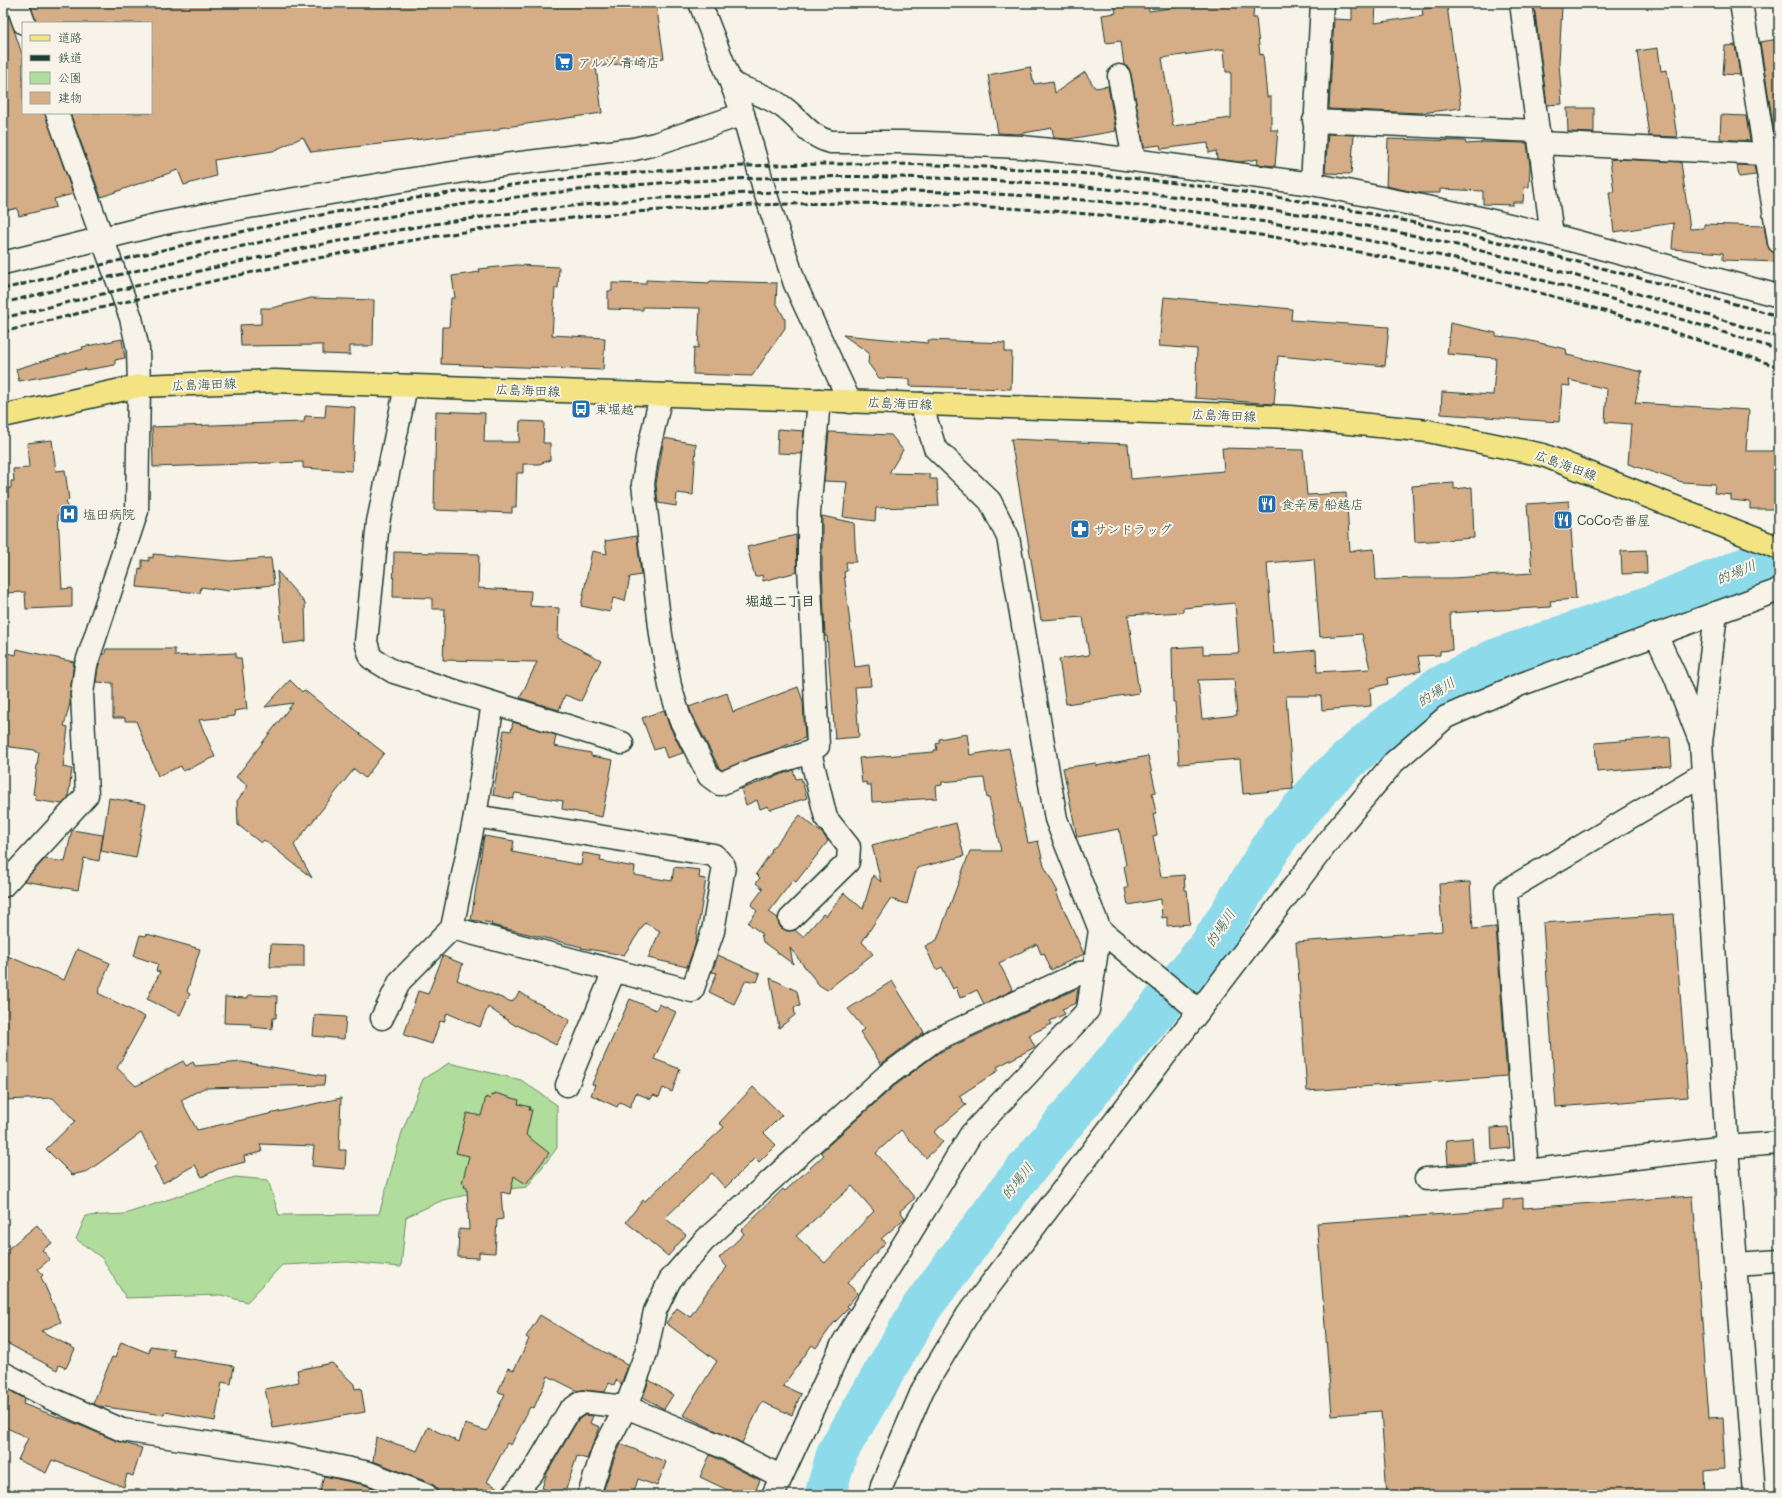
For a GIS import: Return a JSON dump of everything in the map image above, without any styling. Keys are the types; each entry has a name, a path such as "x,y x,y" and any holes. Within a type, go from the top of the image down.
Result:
{"main road":[{"name":"広島海田線","path":"3,416 139,386 274,382 1290,417 1428,431 1544,455 1779,548"}],"street":[{"path":"17,3 24,22"},
{"path":"700,3 743,114 765,192 795,284 850,402"},
{"path":"1312,184 1314,122 1322,3"},
{"path":"1521,3 1552,235"},
{"path":"1741,3 1779,242"},
{"path":"1119,76 1134,160"},
{"path":"732,84 768,97 784,108 814,136 821,140 831,142 902,142 1022,147 1134,160 1312,184 1471,216 1552,235 1779,296"},
{"path":"3,886 87,795 82,694 86,665 137,511 139,386 138,349 131,318 57,114"},
{"path":"3,263 101,238 220,212 400,180 504,165 634,150 743,114"},
{"path":"1314,122 1765,154"},
{"path":"406,386 378,522 366,642 371,658 394,672 622,743"},
{"path":"660,395 643,484 661,635 670,686 680,719 708,776 720,784 753,770 810,752 818,746 809,566 809,513 819,400"},
{"path":"921,404 935,448 990,501 1008,537 1056,819 1100,930 1199,1011"},
{"path":"880,1495 882,1485 923,1389 968,1314 1337,830 1394,762 1446,717 1519,685 1779,590"},
{"path":"1716,613 1701,743 1727,1147 1754,1495"},
{"path":"1656,635 1675,676 1701,743"},
{"path":"382,1018 400,981 452,928 475,816 493,703"},
{"path":"790,919 848,862 849,847 826,818 810,752"},
{"path":"1527,1171 1506,891 1703,774"},
{"path":"452,928 692,991 713,931 724,866 714,854 475,816"},
{"path":"512,1495 533,1472 569,1411 582,1402 626,1407 723,1447 777,1485 843,1343 971,1134 1088,1010 1100,930"},
{"path":"567,1085 614,971"},
{"path":"589,1495 603,1450 626,1407 646,1352 655,1311 670,1280 704,1241 885,1077 935,1040 1080,973 1094,972"},
{"path":"1426,1179 1527,1171 1727,1147 1779,1143"},
{"path":"1737,1264 1779,1261"},
{"path":"3,1373 52,1399 122,1430 280,1454 361,1471 426,1495"}],"green space":[{"path":"449,1063 521,1080 557,1105 557,1148 527,1187 480,1192 443,1200 406,1217 401,1267 348,1262 282,1265 247,1302 221,1295 126,1298 102,1258 76,1239 86,1216 125,1214 235,1177 268,1180 279,1215 379,1214 402,1132 423,1079"}],"building":[{"path":"3,3 5,3 22,54 22,114 45,114 73,194 54,199 56,207 19,216 17,208 3,212"},
{"path":"30,3 656,3 664,58 596,67 602,113 499,128 499,130 311,152 303,137 273,151 214,160 216,176 184,185 178,170 101,197 70,114 152,114 152,22 36,22"},
{"path":"1114,3 1148,3 1149,11 1208,3 1254,3 1253,18 1256,18 1260,55 1263,54 1267,97 1271,97 1271,130 1278,130 1275,166 1257,164 1258,159 1240,162 1217,159 1216,151 1209,153 1208,143 1161,149 1160,145 1144,147 1131,74 1129,68 1124,65 1121,41 1106,43 1102,15 1116,13","holes":["1224,49 1226,72 1231,72 1231,118 1173,126 1162,58"]},
{"path":"1352,3 1376,3 1375,23 1423,16 1422,9 1447,6 1461,108 1421,113 1329,109 1334,19 1352,20"},
{"path":"1534,5 1562,6 1559,63 1562,104 1547,105"},
{"path":"1779,39 1779,162 1760,42"},
{"path":"1735,45 1740,75 1723,74 1725,46"},
{"path":"1658,48 1661,71 1667,70 1677,137 1649,136 1637,51"},
{"path":"1030,67 1034,84 1053,81 1055,93 1085,72 1095,88 1108,86 1116,131 1069,139 1054,138 1052,128 1018,134 998,133 988,75"},
{"path":"1567,108 1594,108 1594,133 1568,132"},
{"path":"1721,115 1746,116 1750,141 1720,139"},
{"path":"1328,134 1354,135 1351,174 1325,173"},
{"path":"1388,139 1465,141 1466,144 1481,142 1527,143 1530,166 1529,187 1524,187 1523,202 1513,202 1513,205 1483,204 1483,191 1440,189 1440,193 1419,193 1386,186"},
{"path":"1610,160 1681,162 1690,229 1704,228 1704,224 1764,226 1767,244 1770,250 1779,254 1779,262 1723,260 1723,253 1672,249 1674,223 1614,232 1609,192 1614,192"},
{"path":"1737,165 1754,166 1756,175 1739,177"},
{"path":"516,265 559,267 558,288 555,288 552,335 605,338 603,370 441,364 442,327 449,327 451,298 455,298 452,276 480,272 479,269"},
{"path":"646,280 709,283 710,281 777,283 776,302 785,319 785,328 752,376 693,374 694,347 698,348 700,308 643,307 643,310 608,309 608,291 612,291 612,283 646,284"},
{"path":"1164,297 1292,309 1291,320 1389,327 1385,366 1278,356 1274,404 1195,398 1197,349 1159,346"},
{"path":"311,298 374,300 373,346 350,346 350,355 323,354 323,345 241,346 240,325 261,324 261,308 272,308"},
{"path":"1450,323 1496,333 1496,336 1518,338 1566,349 1567,355 1642,372 1635,403 1749,410 1746,451 1774,451 1774,456 1779,456 1779,509 1750,509 1750,502 1731,500 1731,495 1714,493 1715,484 1682,482 1628,464 1631,424 1605,422 1607,389 1569,380 1570,386 1562,385 1559,422 1441,414 1442,392 1493,395 1496,358 1447,354"},
{"path":"843,335 928,343 928,340 1005,343 1005,352 1012,352 1011,389 910,386 910,379 879,378 868,363 869,353"},
{"path":"122,339 125,358 115,360 115,365 19,381 16,369 83,349 82,347"},
{"path":"326,405 355,407 352,471 303,468 303,462 153,467 152,427 304,422 305,416 325,417"},
{"path":"436,411 485,413 484,442 519,442 520,421 544,422 543,443 550,443 550,460 539,464 523,464 523,473 517,473 516,507 512,507 512,513 434,510"},
{"path":"778,429 804,431 802,454 777,453"},
{"path":"829,432 891,435 903,450 889,473 929,474 930,479 937,479 939,506 876,508 875,521 843,517 847,482 824,481"},
{"path":"664,438 696,444 693,495 677,493 676,506 658,503 656,484"},
{"path":"1011,439 1128,444 1131,479 1224,471 1222,448 1303,450 1307,495 1346,493 1350,551 1374,549 1376,580 1452,578 1532,573 1527,504 1569,501 1576,599 1550,601 1551,607 1450,613 1452,650 1440,651 1440,655 1418,656 1421,671 1387,678 1388,684 1370,688 1371,706 1322,710 1321,696 1286,696 1293,789 1243,794 1240,759 1179,764 1175,702 1173,702 1172,648 1203,646 1203,654 1239,653 1235,603 1183,608 1183,612 1128,615 1139,693 1066,704 1059,659 1089,655 1083,617 1041,620","holes":["1314,559 1320,637 1362,634 1370,669 1317,672 1316,650 1274,654 1267,563","1234,679 1237,715 1202,719 1198,680"]},
{"path":"52,440 56,471 65,470 69,500 66,501 68,512 58,514 62,589 72,588 72,607 26,609 25,592 3,593 3,489 11,488 11,481 14,481 13,469 29,468 27,443"},
{"path":"1454,483 1454,489 1472,487 1474,538 1415,542 1412,486"},
{"path":"822,516 854,523 856,562 846,562 847,571 844,572 855,667 869,665 871,686 855,687 859,737 835,739 827,636 825,636 822,566"},
{"path":"796,535 797,572 763,581 762,575 755,577 747,547"},
{"path":"637,536 641,575 630,577 625,601 613,598 610,612 581,606 592,551 607,554 605,541"},
{"path":"1646,550 1647,573 1622,574 1621,551"},
{"path":"394,552 479,554 478,588 531,591 530,606 559,608 558,638 601,660 581,701 565,695 559,710 520,698 537,662 443,660 445,609 432,609 432,598 393,597"},
{"path":"153,554 231,561 271,558 274,585 230,589 229,591 201,587 200,593 137,587 139,568 142,569 142,560 149,561 149,557 153,558"},
{"path":"277,571 305,603 306,641 283,644"},
{"path":"17,649 74,662 70,703 64,726 68,727 63,767 72,769 68,798 62,804 35,800 36,795 33,794 39,752 35,752 35,750 3,746 3,672 6,653 16,655"},
{"path":"106,649 175,649 175,656 236,653 236,658 241,658 247,709 234,711 235,716 199,720 215,757 183,771 181,766 158,776 136,721 125,721 125,718 113,718 113,683 96,682 98,667"},
{"path":"290,680 302,692 304,690 384,753 365,778 354,769 294,845 312,878 264,840 261,843 238,825 237,801 248,786 236,777 293,703 265,707"},
{"path":"798,687 803,701 805,738 722,770 719,768 689,707 727,693 733,712"},
{"path":"664,710 669,725 683,753 667,758 663,747 654,750 642,718"},
{"path":"513,722 556,735 554,746 591,753 591,756 613,760 602,817 562,809 563,801 515,793 513,799 493,795 504,730 511,731"},
{"path":"967,734 970,755 1009,748 1028,843 1038,841 1044,866 1058,892 1056,892 1084,954 1051,970 1044,953 1041,954 1037,944 999,963 1013,990 984,1004 977,990 960,998 956,987 953,989 942,967 936,970 925,946 937,940 970,851 1001,851 989,798 987,798 984,778 942,782 942,785 936,786 937,798 872,802 871,785 867,785 866,782 862,783 859,758 934,752 934,750 937,750 936,744 939,743 939,739"},
{"path":"1670,737 1672,766 1597,772 1595,743"},
{"path":"1148,756 1156,792 1152,793 1156,813 1153,814 1157,835 1153,836 1161,877 1184,875 1190,924 1167,926 1167,917 1162,918 1161,899 1128,905 1125,888 1128,888 1124,866 1126,865 1119,829 1077,837 1063,768 1096,763 1096,766"},
{"path":"793,770 796,779 801,778 807,798 769,810 768,806 760,809 757,800 746,805 741,789"},
{"path":"109,798 146,804 136,858 101,851"},
{"path":"800,815 823,834 828,841 796,882 793,880 769,912 778,918 781,928 787,931 795,930 803,937 823,914 826,916 844,893 863,909 873,875 881,882 872,845 956,823 964,856 917,868 907,904 890,899 862,942 873,954 827,990 819,985 790,948 793,964 763,942 761,933 748,923 757,911 751,905 763,889 756,883 760,878 756,874 772,851 771,850"},
{"path":"72,830 103,835 99,861 84,858 78,890 24,881 45,859 65,862"},
{"path":"484,836 514,841 512,852 581,865 583,853 601,856 600,861 635,867 634,875 672,881 674,867 700,870 699,878 706,879 695,945 687,967 648,958 660,931 645,923 624,955 581,948 582,947 491,925 492,923 471,920"},
{"path":"1470,882 1473,929 1496,927 1507,1076 1307,1091 1296,942 1442,931 1439,884"},
{"path":"1674,914 1688,1097 1556,1107 1543,923"},
{"path":"147,934 200,949 187,992 190,994 180,1015 147,999 160,972 156,971 158,964 134,956 140,935 146,936"},
{"path":"271,944 304,945 304,967 270,967"},
{"path":"77,949 110,963 98,993 145,1017 117,1068 136,1086 183,1061 186,1066 193,1062 195,1066 242,1062 325,1076 324,1085 204,1088 181,1100 197,1130 341,1098 339,1150 346,1150 345,1169 312,1166 314,1146 260,1144 262,1152 244,1156 245,1162 218,1169 202,1177 195,1165 163,1183 154,1167 158,1164 141,1133 88,1171 72,1175 46,1149 75,1121 53,1098 3,1100 3,954 64,980"},
{"path":"718,955 760,974 757,982 746,980 734,1004 709,992 717,973 712,972"},
{"path":"443,956 463,964 457,980 512,1002 520,992 570,1020 556,1045 517,1025 516,1026 488,1007 480,1027 447,1013 444,1022 440,1021 432,1044 404,1035 418,991 428,994"},
{"path":"770,978 797,991 800,1006 794,1007 795,1015 779,1028"},
{"path":"892,981 924,1032 881,1064 860,1032 864,1029 848,1009"},
{"path":"1078,988 1076,1003 1062,1009 1065,1014 1050,1021 1052,1024 1029,1035 1035,1047 997,1067 999,1070 959,1096 966,1105 934,1132 943,1142 926,1158 901,1130 876,1153 915,1198 900,1211 905,1218 881,1239 886,1242 847,1283 858,1293 847,1306 849,1308 833,1324 816,1348 812,1345 783,1386 801,1394 792,1415 762,1402 742,1443 683,1415 717,1361 666,1323 677,1308 690,1317 709,1289 727,1267 719,1258 744,1234 741,1230 783,1189 785,1191 824,1155 821,1152 893,1087 938,1053","holes":["852,1186 874,1211 825,1263 796,1236"]},
{"path":"248,995 277,996 276,1018 273,1018 272,1029 251,1027 251,1024 224,1023 225,997 248,998"},
{"path":"630,999 656,1010 659,1004 676,1012 654,1059 680,1069 672,1092 663,1088 659,1097 653,1095 651,1099 636,1093 630,1107 620,1102 617,1107 591,1095 595,1085 592,1084"},
{"path":"315,1015 346,1017 344,1039 313,1036"},
{"path":"753,1087 782,1115 764,1133 776,1145 759,1162 755,1158 725,1188 712,1173 665,1218 686,1235 668,1256 626,1222 643,1200 645,1201 724,1127 719,1123"},
{"path":"495,1093 519,1100 518,1104 530,1107 529,1110 532,1110 526,1135 549,1153 526,1184 514,1176 510,1194 501,1192 503,1219 497,1220 495,1253 479,1252 479,1258 458,1257 459,1229 469,1230 467,1188 464,1187 465,1184 462,1183 469,1156 456,1153 467,1113 481,1116 486,1097 490,1099 491,1095 494,1096"},
{"path":"1508,1127 1510,1148 1492,1150 1491,1128"},
{"path":"1472,1138 1474,1162 1448,1164 1446,1140"},
{"path":"1693,1196 1709,1419 1722,1418 1725,1469 1704,1471 1705,1495 1387,1495 1381,1411 1332,1415 1317,1223 1503,1210 1503,1200 1523,1198 1523,1208"},
{"path":"37,1225 52,1243 42,1250 50,1259 38,1269 43,1275 41,1277 61,1322 41,1331 75,1349 66,1368 59,1365 57,1370 3,1341 3,1253"},
{"path":"540,1315 581,1340 622,1361 628,1366 621,1384 616,1380 614,1385 609,1383 605,1392 578,1391 548,1376 534,1408 530,1407 511,1445 507,1443 487,1482 502,1490 501,1495 438,1495 436,1487 430,1483 373,1461 376,1437 417,1451 428,1427 459,1442 465,1424 487,1431 505,1394 498,1392 508,1368 514,1370 529,1339 526,1337"},
{"path":"121,1342 149,1353 150,1346 174,1349 173,1356 234,1366 231,1384 222,1382 215,1421 165,1412 164,1415 98,1406 93,1404 112,1357 115,1358"},
{"path":"332,1363 354,1384 355,1389 361,1388 365,1412 273,1428 265,1389 299,1382 297,1370"},
{"path":"649,1380 673,1395 664,1409 643,1397"},
{"path":"3,1387 25,1399 23,1404 117,1441 142,1448 133,1476 127,1474 124,1487 52,1460 46,1473 18,1460 28,1438 3,1426"},
{"path":"585,1415 593,1416 590,1423 600,1427 587,1459 577,1456 564,1495 542,1488 547,1473 578,1420"},
{"path":"621,1444 666,1462 657,1486 638,1479 633,1495 602,1495 615,1456"},
{"path":"710,1455 760,1480 754,1495 738,1495 700,1477"},
{"path":"324,1476 365,1485 391,1495 319,1495"}],"waterway":[{"name":"的場川","path":"825,1495 837,1453 922,1307 1010,1189 1210,945 1281,832 1330,777 1379,732 1437,688 1496,659 1653,605 1779,554"}],"railway":[{"path":"3,289 257,228 410,199 523,184 636,172 749,166 861,164 974,166 1086,174 1199,186 1312,203 1430,226 1547,254 1779,316"},
{"path":"3,303 255,243 381,218 509,198 623,186 738,179 852,177 967,179 1081,187 1195,199 1308,216 1421,237 1556,270 1646,296 1779,338"},
{"path":"3,318 182,275 301,249 421,226 482,217 594,204 706,195 818,191 930,192 1043,197 1154,207 1266,222 1376,242 1478,264 1579,290 1779,350"},
{"path":"3,332 307,260 429,237 491,228 618,214 745,205 872,203 999,208 1125,218 1251,234 1377,255 1501,283 1571,301 1779,367"}],"place":[{"name":"アルゾ 青崎店","path":"564,62"},
{"name":"東堀越","path":"581,409"},
{"name":"食辛房 船越店","path":"1267,504"},
{"name":"塩田病院","path":"69,514"},
{"name":"CoCo壱番屋","path":"1563,520"},
{"name":"サンドラッグ","path":"1080,529"}],"district":[{"name":"堀越二丁目","path":"780,601"}]}
